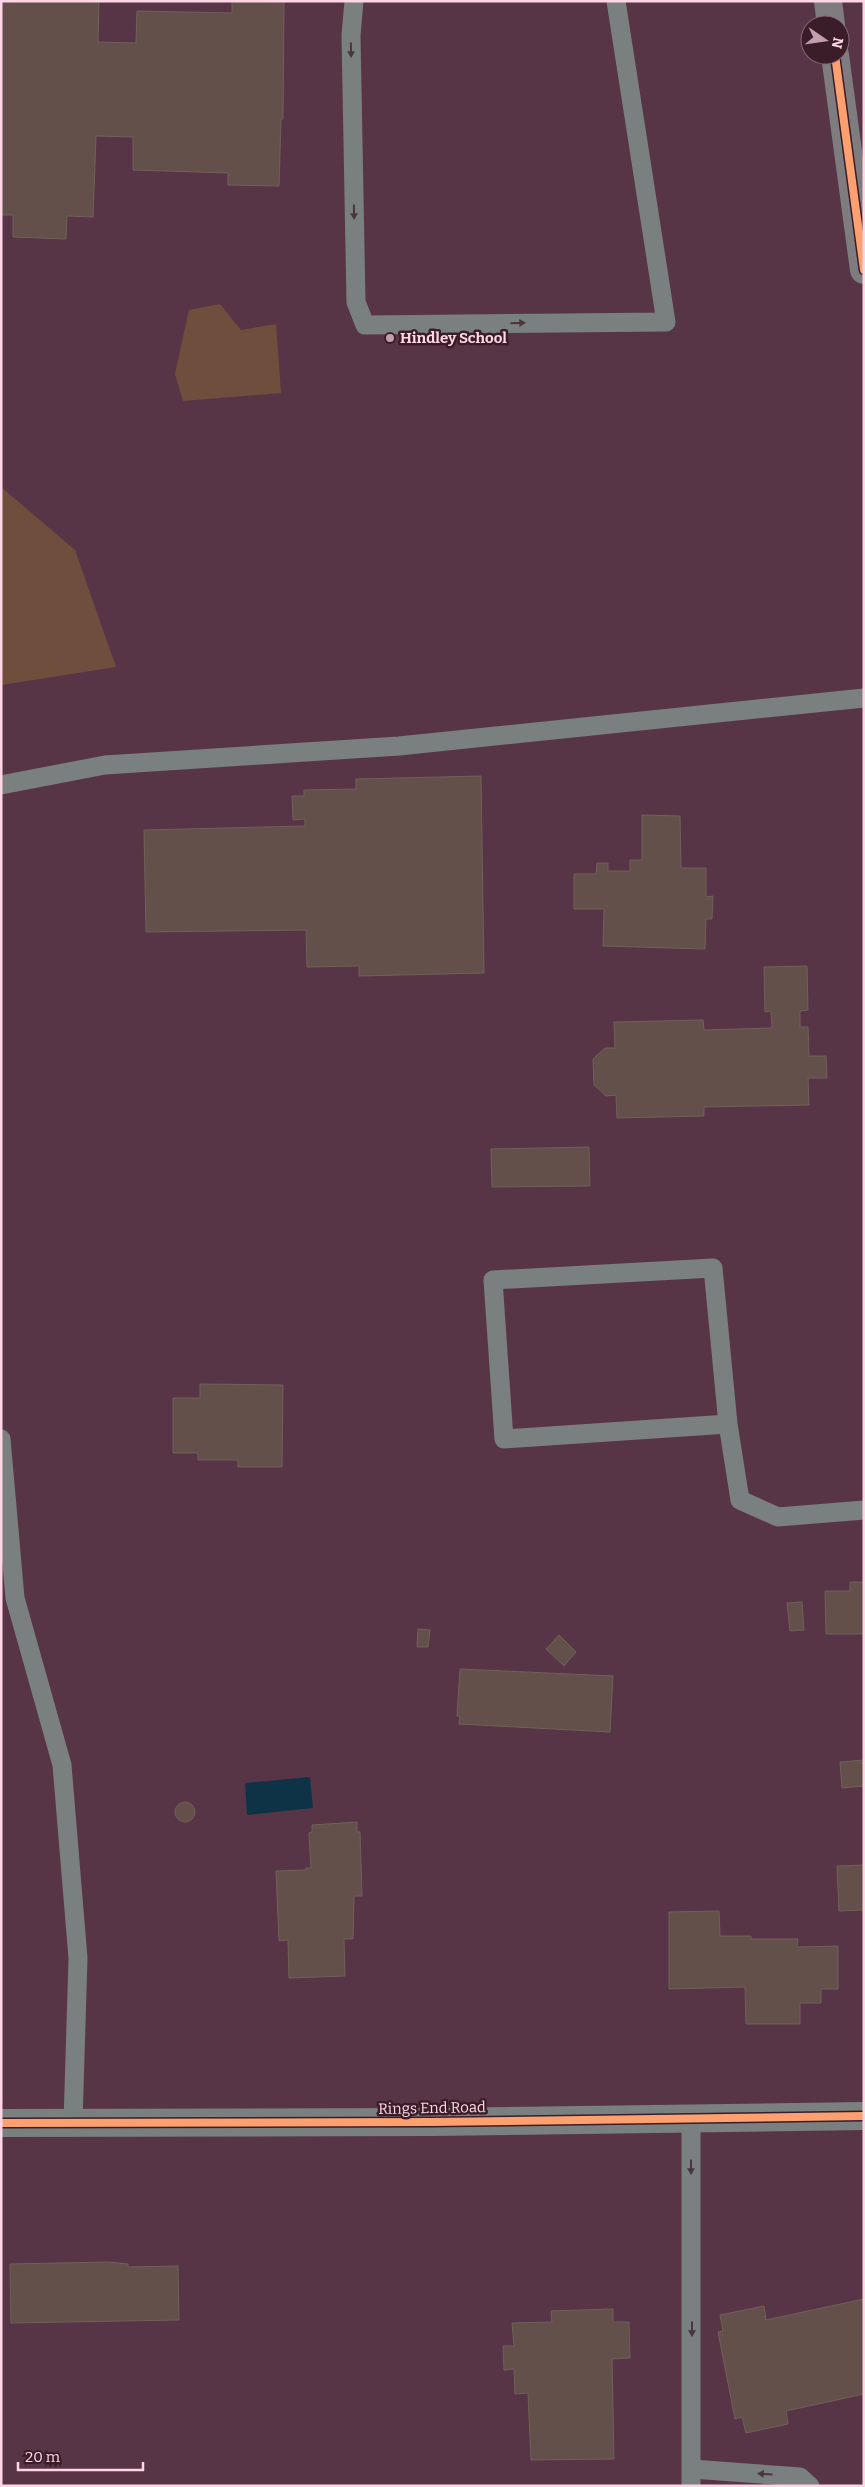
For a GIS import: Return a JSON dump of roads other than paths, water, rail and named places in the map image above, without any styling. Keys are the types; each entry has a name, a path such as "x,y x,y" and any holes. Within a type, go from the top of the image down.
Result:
{"main road":[{"path":"828,1 830,15"},
{"path":"837,65 858,184 864,270"}],"street":[{"name":"Rings End Road","path":"1,2123 381,2123 864,2116"}],"lane":[{"path":"354,1 351,35 356,302 365,325 666,322 616,1"},
{"path":"1,786 105,766 398,746 864,698"},
{"path":"728,1424 504,1439 493,1280 713,1268 728,1424 740,1500 778,1517 864,1510"},
{"path":"1,1439 15,1598 62,1765 78,1958 73,2123"},
{"path":"691,2118 692,2478 800,2477 810,2486"}],"water":[{"path":"310,1777 313,1808 247,1815 245,1783"}],"place":[{"name":"Hindley School","path":"390,338"}]}
